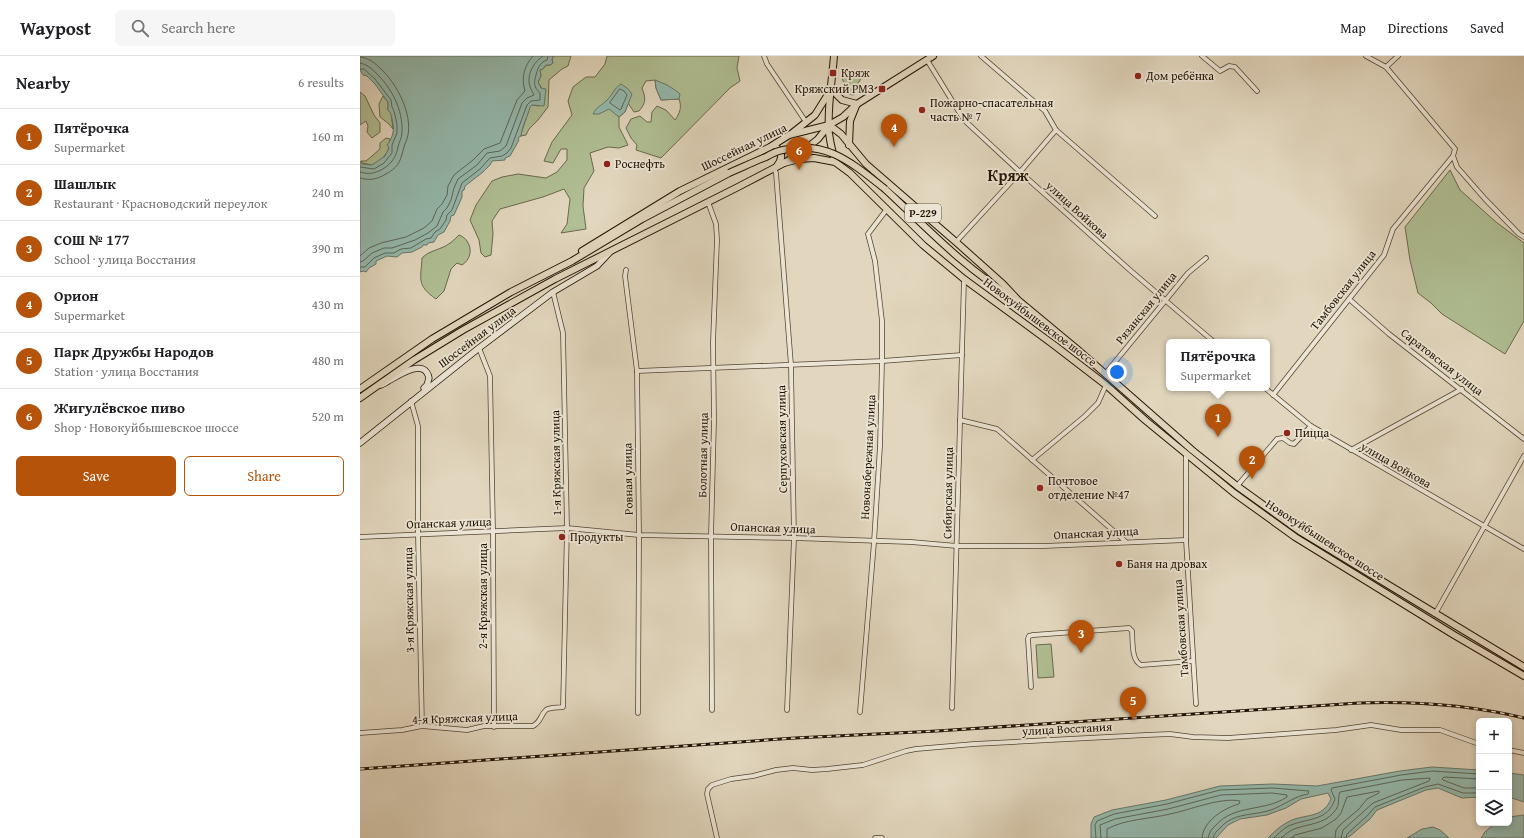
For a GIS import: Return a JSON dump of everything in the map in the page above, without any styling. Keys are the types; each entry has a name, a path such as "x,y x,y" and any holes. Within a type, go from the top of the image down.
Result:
{"main road":[{"path":"834,56 829,125 830,143 835,162"},
{"path":"784,163 802,152 818,139 829,125 843,117 857,104 934,56"},
{"path":"789,135 815,115 831,89"},
{"path":"831,89 842,100 857,104"},
{"path":"849,145 850,121 857,104"},
{"name":"Шоссейная улица","path":"572,261 592,244 674,194 770,147 789,135 829,125"},
{"name":"Новокуйбышевское шоссе","path":"829,125 840,134 863,161 1003,284 1018,300 1192,450 1237,486 1301,532 1524,667"},
{"path":"770,147 776,148 780,151 782,157 781,162 775,168"},
{"name":"Новокуйбышевское шоссе","path":"729,173 782,150 812,147 834,153 849,161 884,188 967,265 998,289 1018,300"},
{"name":"Новокуйбышевское шоссе","path":"784,163 799,159 814,158 835,162 850,173 923,245 964,279 1106,385 1234,493 1295,537 1454,635 1524,676"},
{"path":"850,173 853,165 859,161 863,161"},
{"name":"Шоссейная улица","path":"360,398 414,360 463,330 555,279 784,163"},
{"name":"Шоссейная улица","path":"360,389 432,339 511,292 572,261 642,219 729,173"},
{"name":"Шоссейная улица","path":"360,442 479,348 553,292 596,266 610,252"},
{"path":"378,386 393,380 409,370 421,368 426,370 429,378 427,385 420,391 419,395"}],"street":[{"path":"764,56 767,64 806,122"},
{"path":"981,56 1045,111 1056,130 1155,216"},
{"path":"1202,56 1220,71 1229,66 1235,67 1257,91"},
{"path":"1366,56 1386,67 1451,143 1455,149 1453,156 1456,167 1485,199 1519,234 1524,237"},
{"path":"1386,67 1398,56"},
{"name":"улица Войкова","path":"926,60 962,118 1020,172 1166,302 1210,339"},
{"path":"956,242 1056,130"},
{"name":"Тамбовская улица","path":"1273,396 1384,255 1393,229 1453,156"},
{"name":"Серпуховская улица","path":"775,168 791,365 794,538 787,710"},
{"name":"Болотная улица","path":"708,202 716,224 717,240 711,536 712,710"},
{"name":"Новонабережная улица","path":"860,712 874,542 880,446 882,361 882,321 875,261 868,234 887,209"},
{"name":"Рязанская улица","path":"1105,374 1166,302 1188,273 1206,258"},
{"name":"Ровная улица","path":"626,270 625,276 629,315 637,371 639,535 638,713"},
{"name":"Сибирская улица","path":"952,708 964,279"},
{"name":"1-я Кряжская улица","path":"553,292 563,333 567,528 563,708"},
{"name":"Саратовская улица","path":"1349,299 1389,334 1462,389 1524,439"},
{"name":"2-я Кряжская улица","path":"479,348 490,376 493,531 494,726"},
{"path":"637,371 882,361 962,355"},
{"path":"1032,460 1098,403 1106,385"},
{"path":"1351,450 1462,389"},
{"name":"улица Войкова","path":"1268,391 1311,426 1485,528 1524,549"},
{"name":"3-я Кряжская улица","path":"411,402 418,426 418,534 422,726"},
{"path":"960,420 997,429 1125,542"},
{"path":"1237,486 1277,439 1283,438 1294,444 1311,426"},
{"name":"Тамбовская улица","path":"1186,454 1186,540 1196,704"},
{"path":"1435,614 1485,528 1524,456"},
{"name":"Опанская улица","path":"360,537 567,528 639,535 911,542 957,546 1044,546 1186,540"},
{"path":"1031,687 1028,639 1029,636 1033,635 1129,628 1132,631 1134,658 1137,663 1141,665 1193,661"},
{"name":"4-я Кряжская улица","path":"360,733 402,730 422,726 467,730 484,726 533,726 539,723 545,710 563,708"},
{"name":"улица Восстания","path":"717,838 707,794 708,789 712,785 731,779 753,776 776,770 793,768 827,770 863,766 916,749 974,744 1162,734 1228,738 1371,725 1401,730 1440,730 1476,743"},
{"path":"1512,751 1524,753"},
{"path":"875,838 882,838"}],"green space":[{"path":"553,56 571,56 568,66 549,80 548,107 529,129 526,135 521,136 530,106 539,106 544,102 542,89 538,82 541,76 540,70 546,65 553,63"},
{"path":"607,56 739,56 737,68 740,81 730,88 661,158 636,150 637,145 631,138 626,128 631,119 640,116 647,122 651,122 652,112 657,106 666,110 675,120 680,110 680,102 679,99 661,100 656,88 655,80 646,81 642,88 645,100 639,111 634,112 628,103 625,112 619,117 619,127 628,145 619,148 608,147 590,153 594,171 584,188 583,206 586,229 561,233 567,224 570,199 564,189 543,197 500,209 492,221 493,234 491,255 485,257 481,253 479,240 470,220 476,205 492,181 502,177 518,174 546,178 557,172 567,160 567,149 561,149 553,163 544,161 552,142 572,115 568,101 573,87 586,77 595,77 605,64"},
{"path":"854,73 859,74 862,77 857,85 861,90 853,95 848,94 842,78"},
{"path":"360,92 365,96 374,115 380,123 380,132 372,138 367,132 368,126 366,121 360,125"},
{"path":"383,96 388,102 388,110 391,113 393,129 380,117 379,104"},
{"path":"386,138 390,139 390,144 383,158 372,165 362,163 361,161 366,161 379,150 380,143"},
{"path":"1450,170 1460,190 1496,222 1524,243 1524,321 1505,354 1442,314 1418,293 1410,260 1405,227"},
{"path":"459,235 466,239 469,244 469,258 462,265 457,263 451,269 444,291 436,299 425,290 421,281 422,258 453,241"},
{"path":"1051,644 1054,677 1038,678 1036,645"}],"water":[{"path":"360,56 553,56 553,63 546,65 540,70 541,76 538,82 541,88 546,89 544,106 532,105 530,107 521,136 518,138 519,140 510,156 505,158 505,160 492,161 483,172 465,186 454,215 451,216 444,232 438,235 434,242 423,245 412,252 402,253 397,257 387,256 376,261 376,264 369,268 366,272 360,272 360,162 361,161 362,164 372,165 385,156 389,148 387,145 392,136 393,123 391,114 388,110 388,102 375,84 367,76 363,75 360,70"},
{"path":"655,80 675,90 680,94 679,99 661,100 656,88"},
{"path":"621,84 632,94 625,112 619,117 609,109 599,114 593,114 608,99 616,88"},
{"path":"1432,767 1476,770 1476,797 1462,798 1438,788 1426,790 1377,810 1370,819 1350,836 1345,838 1268,838 1288,822 1318,813 1323,810 1331,799 1328,793 1301,799 1286,808 1267,815 1240,819 1228,825 1216,838 1091,838 1091,824 1094,817 1112,810 1166,800 1220,786 1273,784 1317,786 1400,771"},
{"path":"1512,773 1524,775 1524,802 1512,798"},
{"path":"1524,815 1524,838 1481,838 1492,826 1512,826 1512,817"},
{"path":"1433,827 1440,830 1449,838 1407,838 1422,829"}],"railway":[{"path":"360,769 795,738 937,731 1359,703 1422,703 1463,707 1524,718"}],"place":[{"name":"Кряж","path":"833,73"},
{"name":"Дом ребёнка","path":"1138,76"},
{"name":"Кряжский РМЗ","path":"882,89"},
{"name":"Пожарно-спасательная часть № 7","path":"922,110"},
{"name":"Орион","path":"894,147"},
{"name":"Роснефть","path":"607,164"},
{"name":"Жигулёвское пиво","path":"799,170"},
{"name":"Пицца","path":"1287,433"},
{"name":"Пятёрочка","path":"1218,437"},
{"name":"Шашлык","path":"1252,479"},
{"name":"Почтовое отделение №47","path":"1040,488"},
{"name":"Продукты","path":"562,537"},
{"name":"Баня на дровах","path":"1119,564"},
{"name":"СОШ № 177","path":"1081,653"},
{"name":"Парк Дружбы Народов","path":"1133,720"}],"district":[{"name":"Кряж","path":"1008,175"}]}
